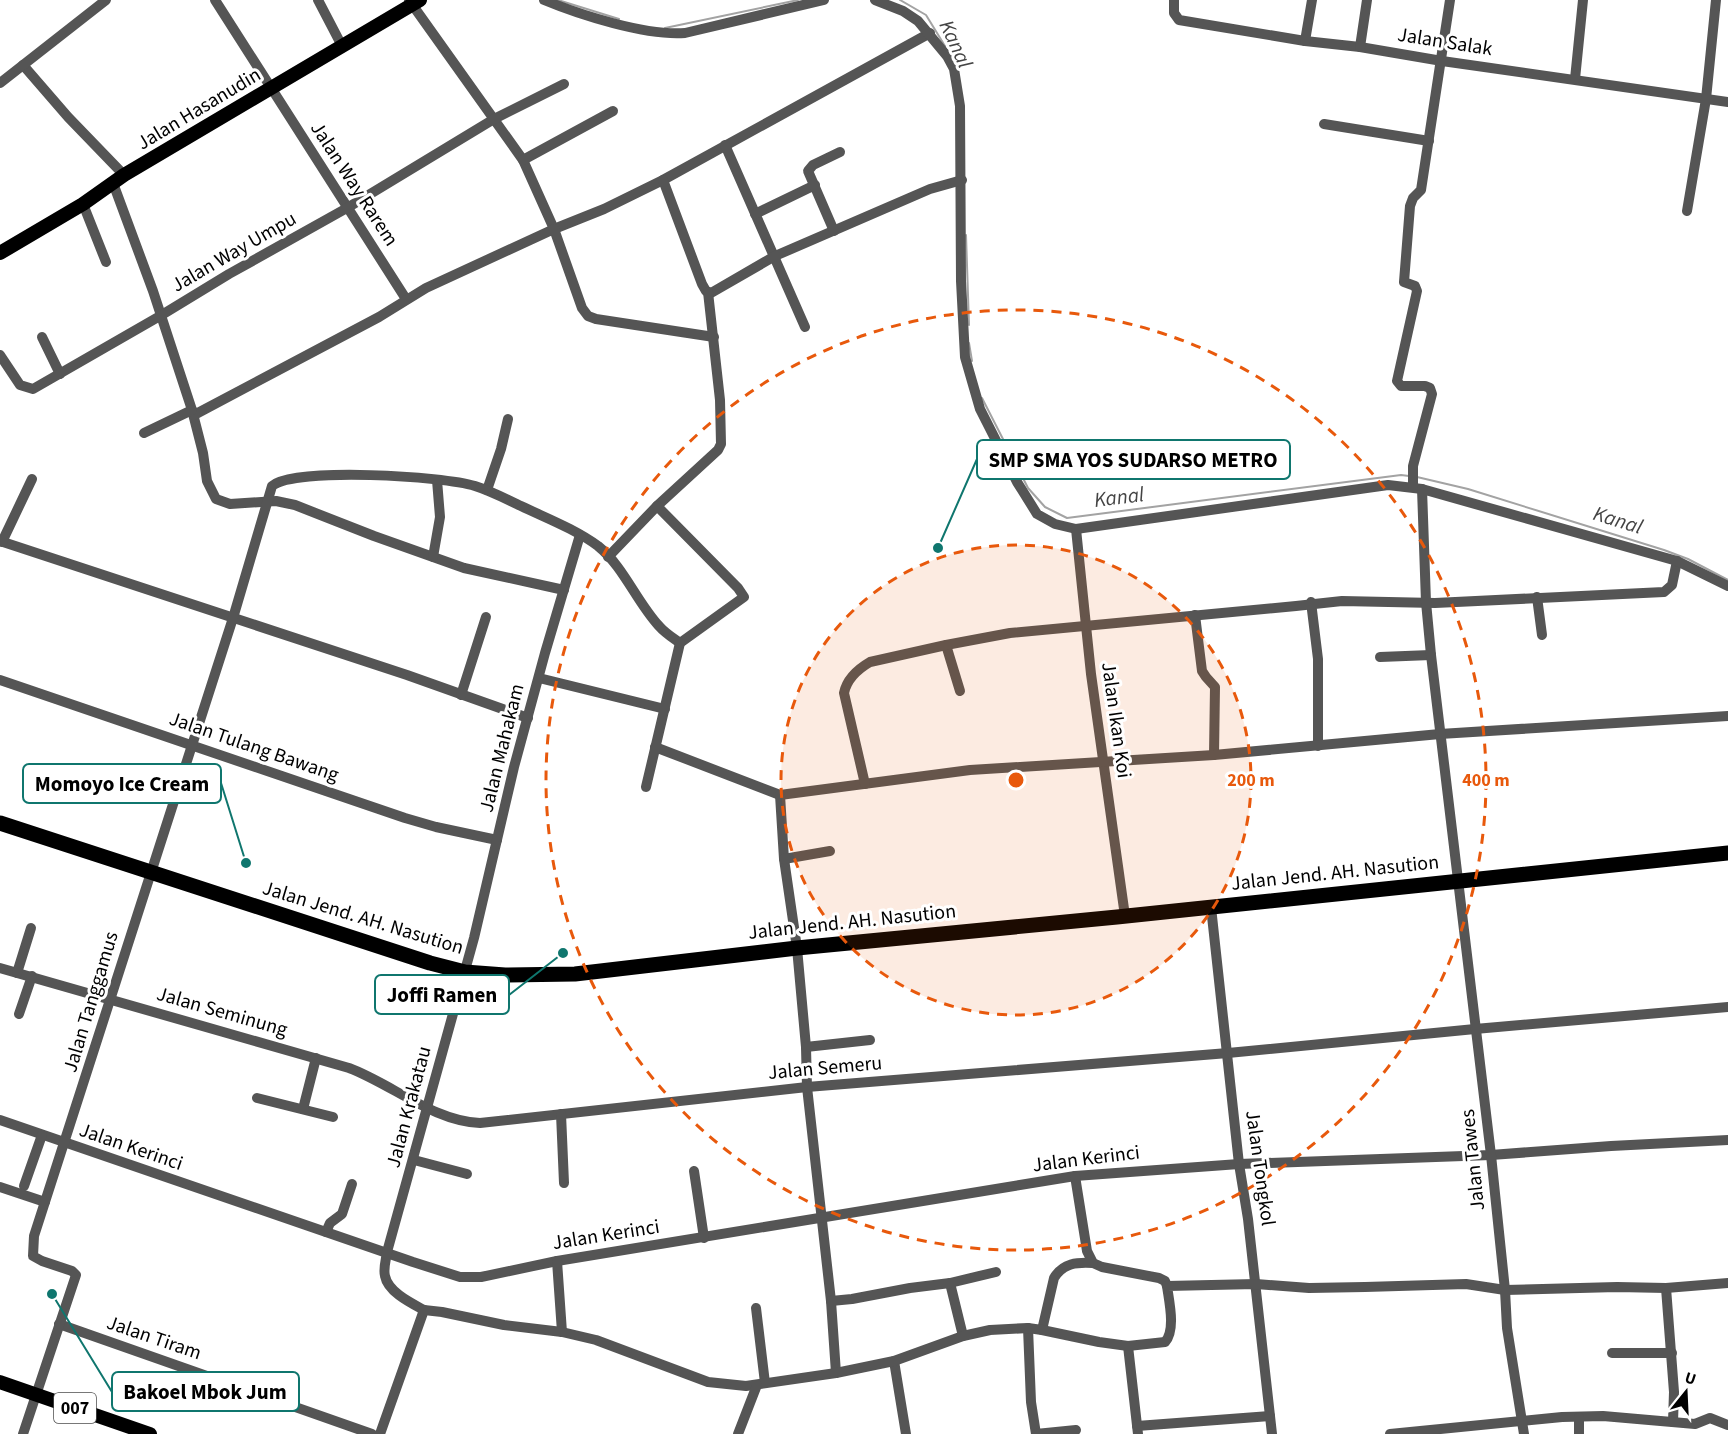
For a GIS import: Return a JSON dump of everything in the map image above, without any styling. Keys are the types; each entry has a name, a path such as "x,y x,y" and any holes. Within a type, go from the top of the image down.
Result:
{"highway":[{"name":"Jalan Jend. AH. Nasution","path":"0,823 430,963 465,972 505,975 575,974 797,948 1728,853"}],"main road":[{"name":"Jalan Hasanudin","path":"0,253 413,2"},
{"name":"007","path":"0,1382 150,1434"}],"street":[{"path":"0,83 106,0"},
{"name":"Jalan Way Rarem","path":"216,0 406,299"},
{"path":"318,0 342,46"},
{"path":"544,0 634,28 671,34 685,33 824,0"},
{"path":"875,0 911,15 930,33 954,69 960,106 965,357 980,409 1017,482 1037,514 1054,524 1076,529 1388,485 1416,487 1677,561 1728,586"},
{"name":"Jalan Salak","path":"1174,0 1174,13 1179,20 1305,41 1360,47 1728,102"},
{"path":"1305,41 1312,0"},
{"path":"1360,47 1367,0"},
{"path":"1324,124 1429,141 1450,0"},
{"path":"1575,79 1583,0"},
{"path":"1687,211 1706,99 1716,0"},
{"path":"413,2 523,160 555,229 582,308 588,316 714,337"},
{"path":"144,433 193,412 379,317 406,299 663,180 930,33"},
{"path":"23,65 119,179 160,316 193,412 207,481 216,499 230,504 268,501 295,505 374,536 491,576 564,590"},
{"name":"Jalan Way Umpu","path":"0,355 20,385 33,389 347,208 494,119 564,84"},
{"path":"523,160 614,111"},
{"name":"Jalan Tawes","path":"1429,141 1420,190 1410,206 1404,279 1406,283 1415,286 1417,291 1397,381 1401,386 1425,386 1430,388 1432,394 1413,466 1431,655 1491,1155 1507,1328 1524,1434"},
{"path":"725,145 776,256 805,327"},
{"path":"834,231 808,171 810,167 840,152"},
{"path":"608,557 657,506 718,450 721,444 720,400 708,292 702,284 663,180"},
{"path":"708,292 713,292 776,256 930,189 962,180"},
{"path":"755,214 815,185"},
{"path":"82,204 106,262"},
{"path":"42,337 60,374"},
{"path":"487,490 501,449 507,419"},
{"path":"268,501 274,484 299,478 363,474 453,480 487,490 579,535 598,547 620,571 658,625 680,643"},
{"path":"32,479 1,542 407,675 528,718"},
{"path":"433,557 440,517 437,480"},
{"name":"Jalan Tanggamus","path":"59,1324 76,1275 72,1271 33,1256 34,1236 233,618 268,501"},
{"path":"646,787 680,643 744,597 738,588 657,506"},
{"name":"Jalan Ikan Koi","path":"1076,529 1085,626 1125,916"},
{"name":"Jalan Mahakam","path":"465,972 528,718 579,535"},
{"path":"865,784 844,693 849,680 861,667 870,662 1010,633 1311,602 1436,603 1664,592 1672,585 1677,561"},
{"path":"1537,597 1542,635"},
{"path":"1311,602 1318,659 1318,746"},
{"path":"1195,615 1202,671 1215,687 1214,755"},
{"path":"460,694 486,618"},
{"path":"946,645 960,691"},
{"path":"1380,657 1431,655"},
{"path":"539,678 665,709"},
{"name":"Jalan Tulang Bawang","path":"0,680 416,821 497,840"},
{"path":"655,747 780,795 941,773 1214,755 1440,734 1728,716"},
{"path":"780,795 784,859 797,948 806,1047 807,1087 823,1217 836,1373"},
{"path":"784,859 830,851"},
{"name":"Jalan Tongkol","path":"1211,907 1272,1434"},
{"path":"17,973 31,928"},
{"name":"Jalan Seminung","path":"0,968 316,1058 358,1072 428,1108"},
{"name":"Jalan Krakatau","path":"424,1310 408,1301 388,1282 385,1275 387,1252 465,972"},
{"path":"19,1014 32,976"},
{"name":"Jalan Semeru","path":"428,1108 470,1122 807,1087 1228,1053 1728,1007"},
{"path":"806,1047 870,1040"},
{"path":"303,1108 316,1058"},
{"path":"257,1098 333,1117"},
{"path":"561,1114 564,1183"},
{"name":"Jalan Kerinci","path":"0,1120 326,1232 471,1278 557,1261 1075,1176 1239,1164 1491,1155 1728,1140"},
{"path":"24,1186 42,1135"},
{"path":"414,1160 467,1174"},
{"path":"694,1171 704,1238"},
{"path":"1075,1176 1087,1251 1093,1263"},
{"path":"326,1232 330,1223 342,1214 352,1185"},
{"path":"0,1187 45,1202"},
{"path":"557,1261 562,1332"},
{"path":"380,1434 424,1310 562,1332 610,1344 708,1382 761,1384 836,1373 894,1361 963,1336 990,1330 1028,1328 1128,1346 1165,1342 1171,1326 1167,1286 1165,1281 1158,1278 1102,1267 1093,1263 1080,1262 1068,1265 1054,1278 1042,1330"},
{"path":"831,1302 950,1283 996,1272"},
{"path":"950,1283 963,1336"},
{"path":"1167,1286 1256,1284 1309,1288 1466,1284 1505,1290 1666,1288 1728,1283"},
{"path":"1666,1288 1672,1353 1673,1422"},
{"path":"738,1434 761,1384 756,1308"},
{"path":"23,1434 59,1324"},
{"name":"Jalan Tiram","path":"59,1324 372,1434"},
{"path":"1028,1328 1031,1402 1036,1434 1076,1430"},
{"path":"1128,1346 1137,1430 1270,1416"},
{"path":"1612,1353 1672,1353"},
{"path":"894,1361 906,1434"},
{"path":"1390,1434 1522,1421 1603,1416 1695,1424 1710,1418 1728,1425"},
{"path":"1579,1417 1579,1434"}],"waterway":[{"name":"Kanal","path":"558,0 619,19"},
{"name":"Kanal","path":"665,28 798,0"},
{"name":"Kanal","path":"900,0 926,15 945,46"},
{"name":"Kanal","path":"966,235 969,325"},
{"name":"Kanal","path":"969,343 972,361"},
{"name":"Kanal","path":"982,398 1028,488 1045,507 1067,518 1401,475 1409,476"},
{"name":"Kanal","path":"1417,477 1468,489 1664,550 1688,559 1728,580"}],"place":[{"name":"SMP SMA YOS SUDARSO METRO","path":"938,548"},
{"name":"Momoyo Ice Cream","path":"246,863"},
{"name":"Joffi Ramen","path":"563,953"},
{"name":"Bakoel Mbok Jum","path":"52,1294"}]}
